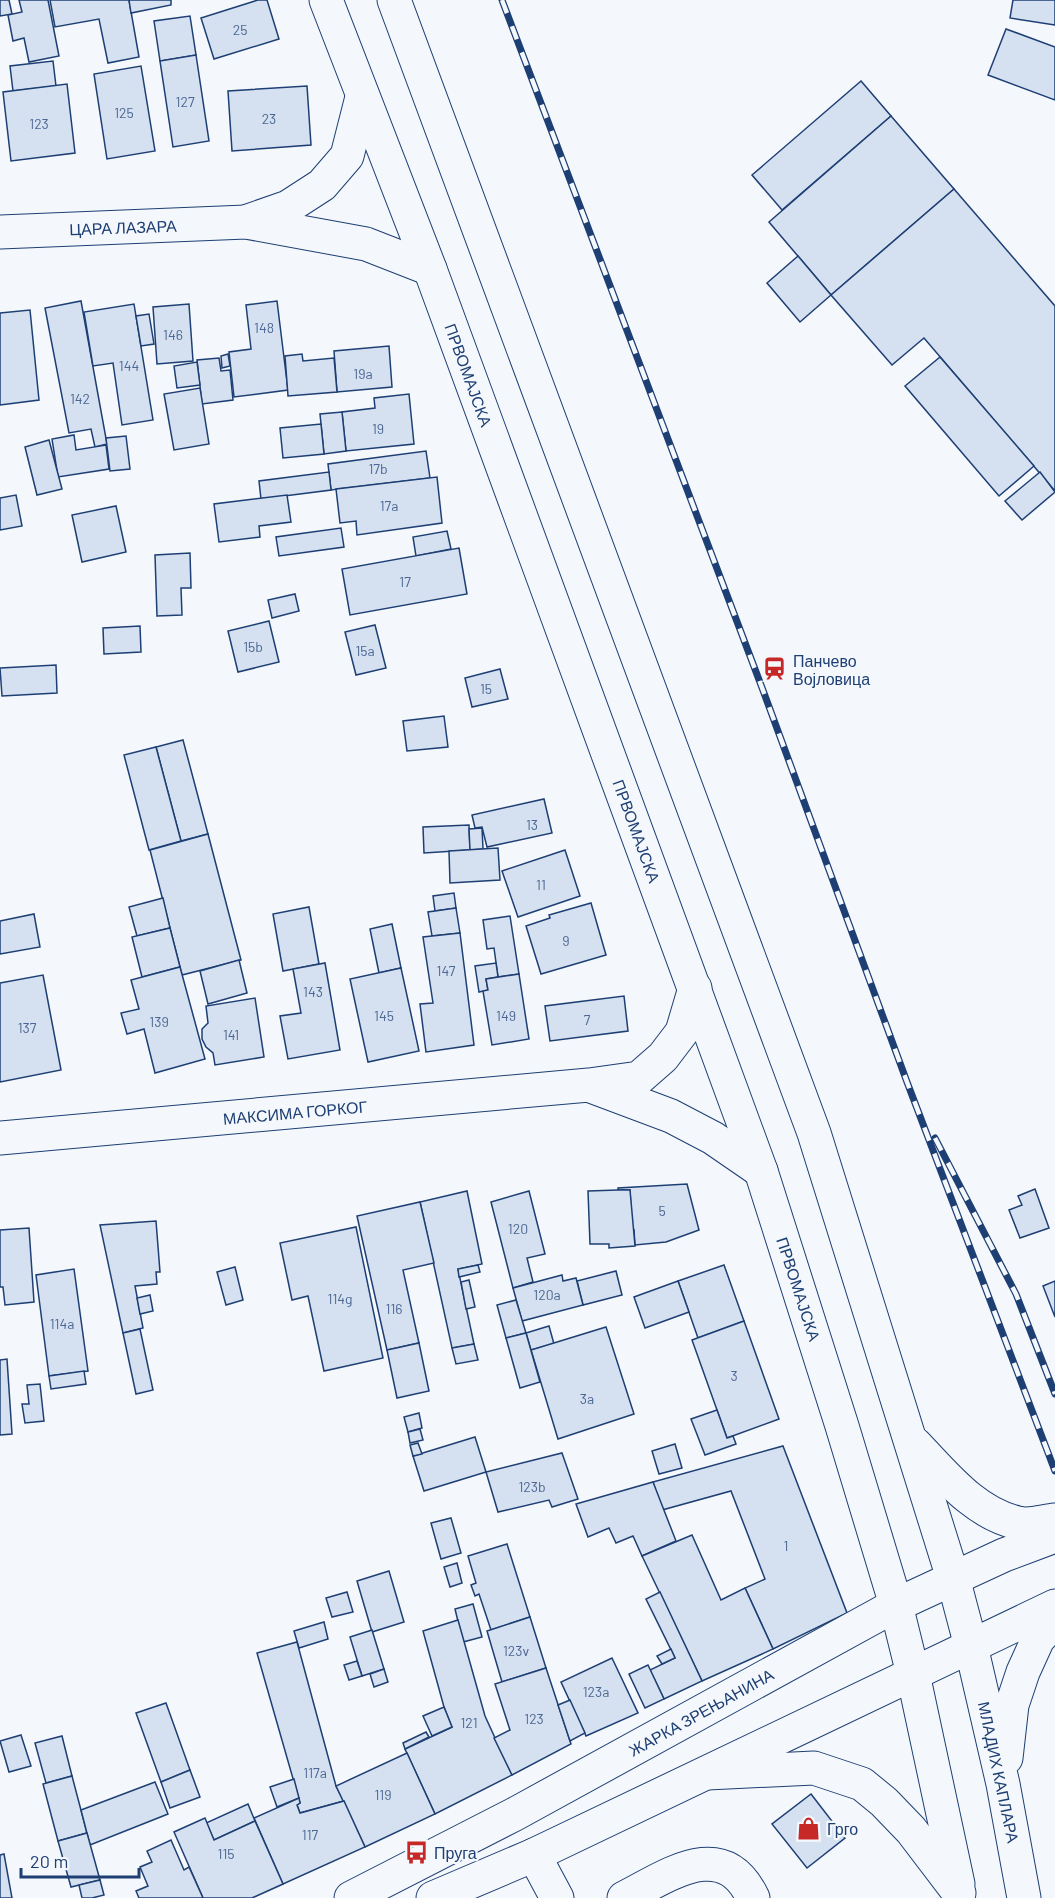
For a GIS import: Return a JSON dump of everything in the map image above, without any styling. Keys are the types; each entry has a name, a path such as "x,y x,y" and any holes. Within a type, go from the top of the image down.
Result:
{"main road":[{"name":"ПРВОМАЈСКА","path":"326,0 430,269 761,1171 896,1605 913,1674"},
{"path":"394,0 814,1133 953,1578 971,1646"},
{"path":"246,222 288,207 322,185 347,156 362,97"},
{"path":"246,222 366,244 430,269"},
{"name":"ЦАРА ЛАЗАРА","path":"0,232 246,222"},
{"name":"МАКСИМА ГОРКОГ","path":"0,1138 589,1085 639,1078 663,1057 682,1032 695,988"},
{"path":"589,1085 671,1116 713,1138 761,1171"},
{"path":"909,1438 962,1492 989,1512 1020,1524 1055,1520"},
{"name":"ЖАРКА ЗРЕЊАНИНА","path":"351,1898 514,1814 896,1605 953,1578 1055,1536"},
{"path":"433,1898 534,1855 1055,1606"},
{"path":"1003,1784 1012,1705 1023,1672 1038,1639 1055,1621"},
{"name":"МЛАДИХ КАПЛАРА","path":"971,1646 1003,1784 1024,1898"},
{"path":"913,1674 960,1895"},
{"path":"707,1773 814,1768 862,1784 884,1802 911,1830 960,1895"},
{"path":"534,1855 557,1898"},
{"path":"624,1898 674,1872 710,1863 728,1868 743,1879 753,1898"}],"building":[{"path":"0,0 9,0 12,14 0,16"},
{"path":"19,0 48,0 59,56 29,62 24,38 13,41 8,15 22,12"},
{"path":"50,0 129,0 139,57 108,63 99,19 55,27"},
{"path":"129,0 171,0 171,5 131,13"},
{"path":"258,0 267,0 279,39 214,59 201,18"},
{"path":"1013,0 1055,0 1055,25 1010,18"},
{"path":"190,16 196,55 160,61 154,21"},
{"path":"1006,29 1055,47 1055,100 988,75"},
{"path":"196,55 209,141 173,147 160,61"},
{"path":"53,61 56,86 13,91 10,66"},
{"path":"141,66 155,151 107,159 94,74"},
{"path":"861,81 891,116 782,210 752,175"},
{"path":"67,84 75,153 11,161 3,92"},
{"path":"307,86 311,145 232,151 228,91"},
{"path":"891,116 954,189 831,295 769,222"},
{"path":"954,189 1055,306 1055,491 924,338 892,365 831,295"},
{"path":"798,256 831,295 800,322 767,283"},
{"path":"81,301 107,444 95,447 91,429 69,433 45,308"},
{"path":"277,301 288,390 234,397 229,352 251,349 246,305"},
{"path":"134,304 153,420 122,425 113,363 93,366 84,312"},
{"path":"189,304 193,361 157,364 153,307"},
{"path":"30,310 39,400 0,405 0,313"},
{"path":"149,314 154,344 141,346 136,316"},
{"path":"389,346 392,387 337,392 334,351"},
{"path":"228,354 230,366 222,368 221,356"},
{"path":"302,354 303,361 334,358 337,392 288,396 285,356"},
{"path":"940,357 1034,466 999,496 905,386"},
{"path":"219,358 221,371 230,370 233,400 202,404 197,360"},
{"path":"197,362 200,385 177,388 174,366"},
{"path":"200,388 209,444 174,450 164,394"},
{"path":"409,394 414,444 346,451 342,412 375,408 374,398"},
{"path":"342,412 346,451 324,454 320,414"},
{"path":"321,424 324,454 283,458 280,428"},
{"path":"74,435 76,450 106,445 109,469 58,477 52,439"},
{"path":"126,436 130,469 110,471 106,438"},
{"path":"49,440 62,489 37,495 25,447"},
{"path":"426,451 430,478 331,490 328,464"},
{"path":"329,472 331,490 261,499 259,481"},
{"path":"1040,472 1055,492 1022,520 1005,501"},
{"path":"437,477 442,523 357,535 356,521 340,523 336,489"},
{"path":"16,495 22,526 0,530 0,498"},
{"path":"287,495 291,522 259,526 260,537 219,542 214,504"},
{"path":"116,506 126,552 82,562 72,515"},
{"path":"341,528 344,547 279,556 276,537"},
{"path":"447,531 451,549 416,556 413,537"},
{"path":"459,548 467,594 350,615 342,569"},
{"path":"190,553 191,588 181,588 182,615 157,616 155,555"},
{"path":"295,594 299,611 272,618 268,600"},
{"path":"269,621 279,662 238,672 228,631"},
{"path":"375,625 386,668 356,675 345,632"},
{"path":"140,626 141,652 104,654 103,628"},
{"path":"56,665 57,693 2,696 0,668"},
{"path":"500,669 508,699 472,707 465,678"},
{"path":"444,716 448,747 407,751 403,721"},
{"path":"183,740 208,834 181,841 156,747"},
{"path":"156,747 181,841 149,850 124,755"},
{"path":"544,799 552,833 487,847 482,827 475,828 472,815"},
{"path":"469,825 470,850 424,853 423,827"},
{"path":"482,828 483,849 470,850 469,829"},
{"path":"208,834 241,960 182,975 150,850"},
{"path":"498,848 500,880 450,883 449,851"},
{"path":"565,850 580,896 518,917 502,871"},
{"path":"454,893 456,908 435,911 433,896"},
{"path":"163,898 170,928 137,936 129,907"},
{"path":"591,903 606,955 541,974 526,926 550,918 549,915"},
{"path":"309,907 319,964 283,971 273,914"},
{"path":"456,908 460,933 432,936 428,912"},
{"path":"34,914 40,947 0,954 0,921"},
{"path":"510,916 519,974 498,977 494,948 487,949 483,920"},
{"path":"392,924 401,968 379,973 370,929"},
{"path":"170,928 180,967 142,977 132,937"},
{"path":"460,933 474,1045 426,1052 420,1004 433,1003 423,937"},
{"path":"239,960 247,993 208,1004 200,971"},
{"path":"325,963 340,1050 288,1059 280,1016 301,1013 293,969"},
{"path":"496,963 498,977 486,979 488,990 479,992 475,966"},
{"path":"180,967 205,1059 155,1073 144,1029 127,1034 121,1013 139,1009 131,980"},
{"path":"401,968 419,1051 368,1062 350,979"},
{"path":"519,974 529,1039 492,1045 483,991 488,990 486,979"},
{"path":"43,975 61,1070 0,1082 0,983"},
{"path":"624,996 628,1031 550,1041 545,1006"},
{"path":"255,998 264,1057 215,1065 213,1053 202,1039 202,1029 208,1023 206,1006"},
{"path":"687,1184 699,1230 666,1242 635,1245 630,1190 618,1190 618,1188"},
{"path":"1035,1189 1049,1228 1020,1238 1009,1210 1022,1205 1018,1196"},
{"path":"630,1190 635,1246 609,1248 609,1244 590,1244 588,1191"},
{"path":"467,1191 482,1264 458,1269 474,1344 452,1348 420,1202"},
{"path":"529,1191 545,1254 527,1258 533,1282 513,1288 491,1202"},
{"path":"420,1202 434,1263 403,1270 419,1343 387,1350 357,1216"},
{"path":"156,1221 160,1272 156,1272 157,1284 135,1286 143,1328 123,1333 100,1225"},
{"path":"356,1227 383,1358 324,1371 308,1296 292,1300 280,1243"},
{"path":"29,1228 34,1302 5,1305 3,1287 0,1287 0,1230"},
{"path":"478,1265 480,1272 459,1277 458,1269"},
{"path":"724,1265 744,1321 698,1338 678,1281"},
{"path":"235,1267 243,1300 226,1305 217,1272"},
{"path":"74,1269 88,1371 49,1376 36,1275"},
{"path":"616,1271 622,1295 583,1305 577,1281"},
{"path":"562,1275 563,1281 576,1278 583,1305 522,1321 513,1288"},
{"path":"469,1280 475,1307 466,1309 461,1282"},
{"path":"678,1281 689,1312 645,1328 634,1297"},
{"path":"1055,1281 1055,1317 1043,1286"},
{"path":"150,1295 153,1311 140,1314 137,1298"},
{"path":"516,1300 526,1333 506,1338 497,1305"},
{"path":"744,1321 779,1419 727,1438 692,1340"},
{"path":"549,1326 554,1344 531,1350 526,1333"},
{"path":"606,1327 634,1414 558,1439 531,1350"},
{"path":"140,1329 153,1390 136,1394 123,1333"},
{"path":"526,1333 540,1382 520,1388 506,1338"},
{"path":"419,1343 429,1391 397,1398 387,1350"},
{"path":"474,1344 478,1360 456,1364 452,1348"},
{"path":"7,1359 12,1434 0,1435 0,1360"},
{"path":"84,1371 86,1384 51,1389 49,1376"},
{"path":"40,1384 44,1421 25,1423 22,1404 29,1404 27,1385"},
{"path":"717,1410 727,1438 733,1436 736,1444 705,1455 691,1419"},
{"path":"419,1413 422,1428 408,1432 404,1417"},
{"path":"420,1429 423,1440 410,1443 408,1432"},
{"path":"475,1437 486,1472 424,1491 413,1456"},
{"path":"418,1443 422,1454 413,1456 410,1445"},
{"path":"675,1444 682,1468 659,1474 652,1451"},
{"path":"783,1446 847,1613 773,1649 745,1588 765,1579 731,1491 662,1510 653,1482"},
{"path":"562,1453 578,1499 552,1507 549,1500 498,1512 486,1472"},
{"path":"653,1482 676,1541 642,1556 633,1536 616,1543 609,1528 588,1537 576,1504"},
{"path":"451,1518 461,1553 441,1559 431,1523"},
{"path":"692,1535 721,1600 745,1588 773,1649 702,1681 642,1556"},
{"path":"507,1544 530,1617 491,1630 479,1594 475,1596 471,1585 476,1583 468,1556"},
{"path":"457,1563 462,1583 450,1587 444,1567"},
{"path":"389,1571 404,1622 372,1632 357,1581"},
{"path":"347,1592 353,1612 332,1617 326,1598"},
{"path":"660,1592 702,1681 664,1699 650,1670 675,1658 646,1599"},
{"path":"473,1604 482,1637 463,1642 455,1609"},
{"path":"530,1617 546,1668 502,1682 487,1631"},
{"path":"458,1620 485,1716 512,1775 435,1814 405,1749 452,1727 444,1707 423,1631"},
{"path":"324,1622 328,1639 299,1648 294,1631"},
{"path":"372,1630 384,1669 362,1676 350,1637"},
{"path":"297,1642 336,1786 344,1801 300,1813 297,1805 300,1803 257,1653"},
{"path":"671,1649 675,1658 662,1664 657,1656"},
{"path":"612,1658 638,1713 586,1736 561,1682"},
{"path":"357,1661 362,1676 349,1680 344,1665"},
{"path":"648,1665 664,1699 645,1708 629,1674"},
{"path":"546,1668 571,1744 512,1775 494,1738 510,1730 495,1684"},
{"path":"384,1669 388,1682 374,1687 370,1674"},
{"path":"570,1700 585,1733 570,1741 558,1705"},
{"path":"166,1703 190,1770 161,1782 136,1713"},
{"path":"444,1707 452,1727 432,1736 423,1716"},
{"path":"426,1732 429,1737 405,1749 403,1743"},
{"path":"21,1735 31,1766 9,1772 0,1741"},
{"path":"62,1736 72,1776 46,1783 35,1743"},
{"path":"407,1753 435,1814 365,1847 336,1786"},
{"path":"190,1770 200,1797 170,1808 161,1782"},
{"path":"72,1776 87,1833 58,1841 43,1784"},
{"path":"294,1779 299,1798 277,1807 270,1787"},
{"path":"155,1782 168,1814 90,1845 81,1810"},
{"path":"811,1794 845,1838 807,1868 772,1824"},
{"path":"299,1798 300,1803 297,1805 300,1813 344,1801 365,1847 283,1884 254,1818"},
{"path":"248,1804 255,1821 214,1840 206,1823"},
{"path":"205,1818 214,1840 255,1821 283,1884 252,1898 203,1898 174,1832"},
{"path":"87,1833 100,1880 71,1887 58,1841"},
{"path":"171,1840 184,1870 189,1867 203,1898 139,1898 136,1891 148,1886 140,1867 152,1862 147,1851"},
{"path":"4,1854 12,1898 0,1898 0,1855"},
{"path":"100,1880 104,1895 82,1898 79,1885"}],"railway":[{"path":"502,0 1055,1471"},
{"path":"935,1138 1016,1294 1055,1394"}],"place":[{"name":"Панчево Војловица","path":"775,669"},
{"name":"Грго","path":"809,1828"},
{"name":"Пруга","path":"416,1852"}]}
